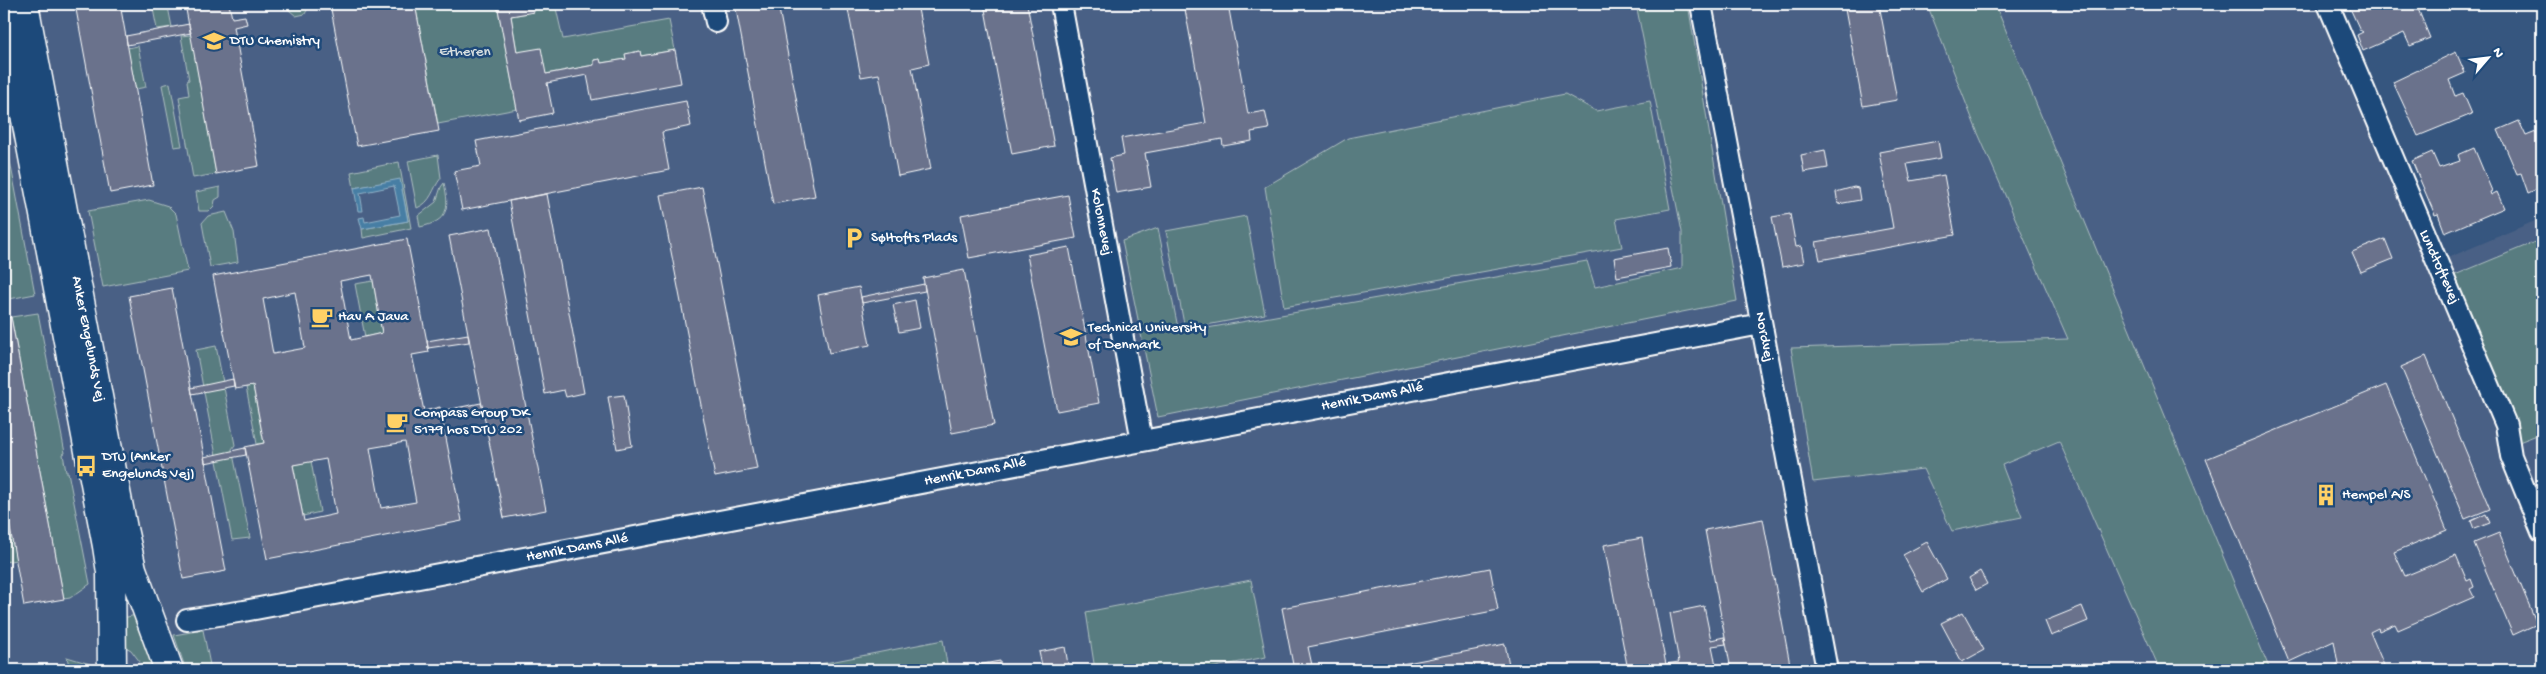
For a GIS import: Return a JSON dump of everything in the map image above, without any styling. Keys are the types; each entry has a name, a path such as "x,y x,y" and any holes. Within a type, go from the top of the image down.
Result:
{"street":[{"name":"Anker Engelunds Vej","path":"4,4 107,546 111,572 112,670"},
{"name":"Anker Engelunds Vej","path":"24,4 123,529 132,569 169,670"},
{"name":"Kolonnevej","path":"1061,4 1142,440"},
{"name":"Nordvej","path":"1701,4 1827,670"},
{"name":"Lundtoftevej","path":"2328,4 2506,425 2511,456 2542,532"},
{"name":"Henrik Dams Allé","path":"188,620 244,611 1762,324"}],"shaded area":[{"name":"Technical University of Denmark","path":"4,4 2335,4 2443,260 2542,218 2542,670 4,670"},
{"path":"400,179 408,221 362,229 359,218 364,217 365,222 400,215 394,186 360,193 363,211 358,211 354,188"}],"green space":[{"path":"152,4 185,4 168,7 172,27 157,29"},
{"path":"288,4 310,4 305,14 296,16 289,10"},
{"name":"Etheren","path":"415,4 497,4 517,109 438,124"},
{"path":"533,4 555,4 563,39 669,20 675,50 641,56 640,51 626,54 626,59 601,63 600,59 594,60 594,65 546,74 517,52 511,16 534,12"},
{"path":"1636,4 1688,4 1737,301 1158,417 1122,241 1158,228 1179,333 1587,261 1595,287 1682,268 1682,232"},
{"path":"1927,4 1995,4 2270,670 2160,670 2059,441 2002,465 2022,517 1952,531 1923,469 1813,482 1791,348 2068,339 1977,131"},
{"path":"191,35 216,174 193,178 179,97 189,95 187,81 189,80 181,36"},
{"path":"138,46 146,87 136,89 127,48"},
{"path":"170,83 182,146 174,147 162,85"},
{"path":"1565,94 1596,111 1650,101 1670,209 1616,219 1622,247 1284,307 1265,187 1348,138"},
{"path":"4,129 35,294 4,300"},
{"path":"438,155 441,178 429,199 417,208 408,161"},
{"path":"399,162 411,228 363,238 362,229 408,221 400,180 354,188 351,172"},
{"path":"444,183 447,200 445,212 436,221 420,227 418,216 436,202"},
{"path":"220,187 220,197 215,200 214,206 209,211 199,211 196,192"},
{"path":"149,200 168,206 176,214 188,271 103,287 88,211"},
{"path":"226,212 234,232 238,262 210,267 202,223 208,216"},
{"path":"1246,216 1265,314 1185,329 1166,231"},
{"path":"2542,239 2542,433 2519,442 2450,277"},
{"path":"373,281 382,333 365,337 355,284"},
{"path":"38,313 65,453 63,454 66,472 68,472 90,584 70,598 64,599 11,317"},
{"path":"216,346 235,445 232,449 250,538 232,540 196,350"},
{"path":"253,386 264,443 257,444 246,387"},
{"path":"311,461 320,512 303,516 293,465"},
{"path":"4,495 16,560 4,562"},
{"path":"1251,580 1266,657 1199,670 1095,670 1086,612"},
{"path":"141,614 163,670 146,670 131,650 117,642 118,619"},
{"path":"203,630 211,670 186,670 174,635"},
{"path":"943,640 948,670 789,670"},
{"path":"67,657 90,664 91,670 70,670"}],"building":[{"path":"75,4 120,4 153,185 110,193"},
{"path":"185,4 229,4 232,18 245,16 247,24 234,27 259,166 216,174"},
{"path":"330,4 415,4 439,131 357,146"},
{"path":"497,4 533,4 534,12 511,16 517,52 541,48 546,74 594,65 594,60 600,59 601,63 626,59 625,54 640,51 641,56 675,50 681,83 592,100 587,75 547,83 553,113 519,120"},
{"path":"735,4 778,4 815,196 773,204"},
{"path":"847,4 917,4 929,64 912,68 931,169 898,176 879,74 861,77"},
{"path":"984,4 1027,4 1054,146 1012,154"},
{"path":"1184,4 1228,4 1248,114 1265,111 1269,129 1251,132 1252,141 1223,146 1222,139 1145,153 1151,187 1116,193 1110,158 1124,155 1121,138 1206,123"},
{"path":"1844,4 1879,4 1897,100 1863,106"},
{"path":"2348,4 2416,4 2430,38 2410,46 2404,33 2363,51 2357,35 2363,32 2360,30"},
{"path":"189,24 191,33 127,45 126,36"},
{"path":"2456,52 2465,73 2449,80 2455,96 2463,93 2472,114 2418,136 2393,82"},
{"path":"686,101 691,126 662,132 669,170 462,210 454,171 481,166 476,141"},
{"path":"2519,121 2526,136 2541,130 2538,123 2542,121 2542,187 2528,193 2521,173 2517,174 2498,130"},
{"path":"1938,141 1941,158 1907,164 1911,181 1944,175 1955,235 1820,260 1816,242 1893,228 1879,152"},
{"path":"2474,148 2492,191 2490,192 2491,195 2497,192 2504,208 2445,233 2438,214 2435,215 2412,161 2432,152 2439,168 2460,161 2458,155"},
{"path":"1825,150 1828,168 1804,172 1801,155"},
{"path":"702,187 757,469 715,477 660,195"},
{"path":"1854,187 1858,188 1860,200 1838,204 1836,192"},
{"path":"547,194 584,393 566,397 564,390 545,394 509,201"},
{"path":"1068,195 1076,238 969,258 961,215"},
{"path":"1790,214 1796,247 1801,246 1804,263 1782,267 1772,217"},
{"path":"491,228 546,510 504,518 449,236"},
{"path":"407,239 429,352 412,355 424,411 440,407 462,521 267,559 245,447 264,443 253,386 235,389 213,276","holes":["372,275 382,333 351,340 340,281","295,292 305,348 273,354 263,299","405,442 416,502 381,508 370,448","326,459 336,514 304,521 293,465"]},
{"path":"2385,239 2393,259 2361,272 2352,252"},
{"path":"1069,247 1099,403 1057,411 1027,255"},
{"path":"1668,248 1671,267 1617,277 1614,258"},
{"path":"964,270 994,425 952,433 923,278"},
{"path":"924,284 925,291 862,303 861,297"},
{"path":"859,287 870,345 829,353 818,295"},
{"path":"172,288 226,571 183,579 129,296"},
{"path":"915,300 920,328 899,332 893,305"},
{"path":"11,317 64,599 24,606 4,495 4,319"},
{"path":"468,334 469,342 428,348 427,341"},
{"path":"2426,356 2490,509 2465,519 2401,367"},
{"path":"233,379 234,386 192,394 191,388"},
{"name":"Hempel A/S","path":"2386,385 2447,530 2394,552 2405,576 2456,555 2467,581 2471,579 2474,587 2470,589 2474,597 2398,630 2395,624 2379,631 2378,628 2370,632 2386,670 2325,670 2338,664 2334,641 2289,662 2206,459"},
{"path":"624,395 632,446 617,449 608,397"},
{"path":"481,403 483,410 442,418 441,411"},
{"path":"245,448 246,455 205,463 204,457"},
{"path":"2486,514 2490,523 2474,529 2471,521"},
{"path":"1763,519 1791,670 1731,670 1705,530"},
{"path":"2499,533 2537,624 2513,635 2474,543"},
{"path":"1642,538 1667,670 1628,670 1604,545"},
{"path":"1927,542 1947,579 1923,592 1903,555"},
{"path":"1490,568 1498,610 1308,647 1313,670 1294,670 1282,608"},
{"path":"1980,571 1987,584 1976,590 1969,578"},
{"path":"1704,606 1711,640 1724,637 1726,644 1712,646 1717,670 1667,670 1666,664 1679,662 1670,613"},
{"path":"2082,606 2088,621 2051,636 2045,621"},
{"path":"1963,612 1984,650 1962,662 1941,623"},
{"path":"1505,644 1510,670 1371,670"},
{"path":"1065,647 1069,670 1043,670 1039,652"},
{"path":"1000,661 1001,670 949,670"}],"place":[{"name":"DTU Chemistry","path":"214,41"},
{"name":"Søltofts Plads","path":"854,238"},
{"name":"Hav A Java","path":"322,317"},
{"name":"Technical University of Denmark","path":"1071,337"},
{"name":"Compass Group DK 5179 hos DTU 202","path":"397,422"},
{"name":"DTU (Anker Engelunds Vej)","path":"86,466"},
{"name":"Hempel A/S","path":"2326,495"}]}
